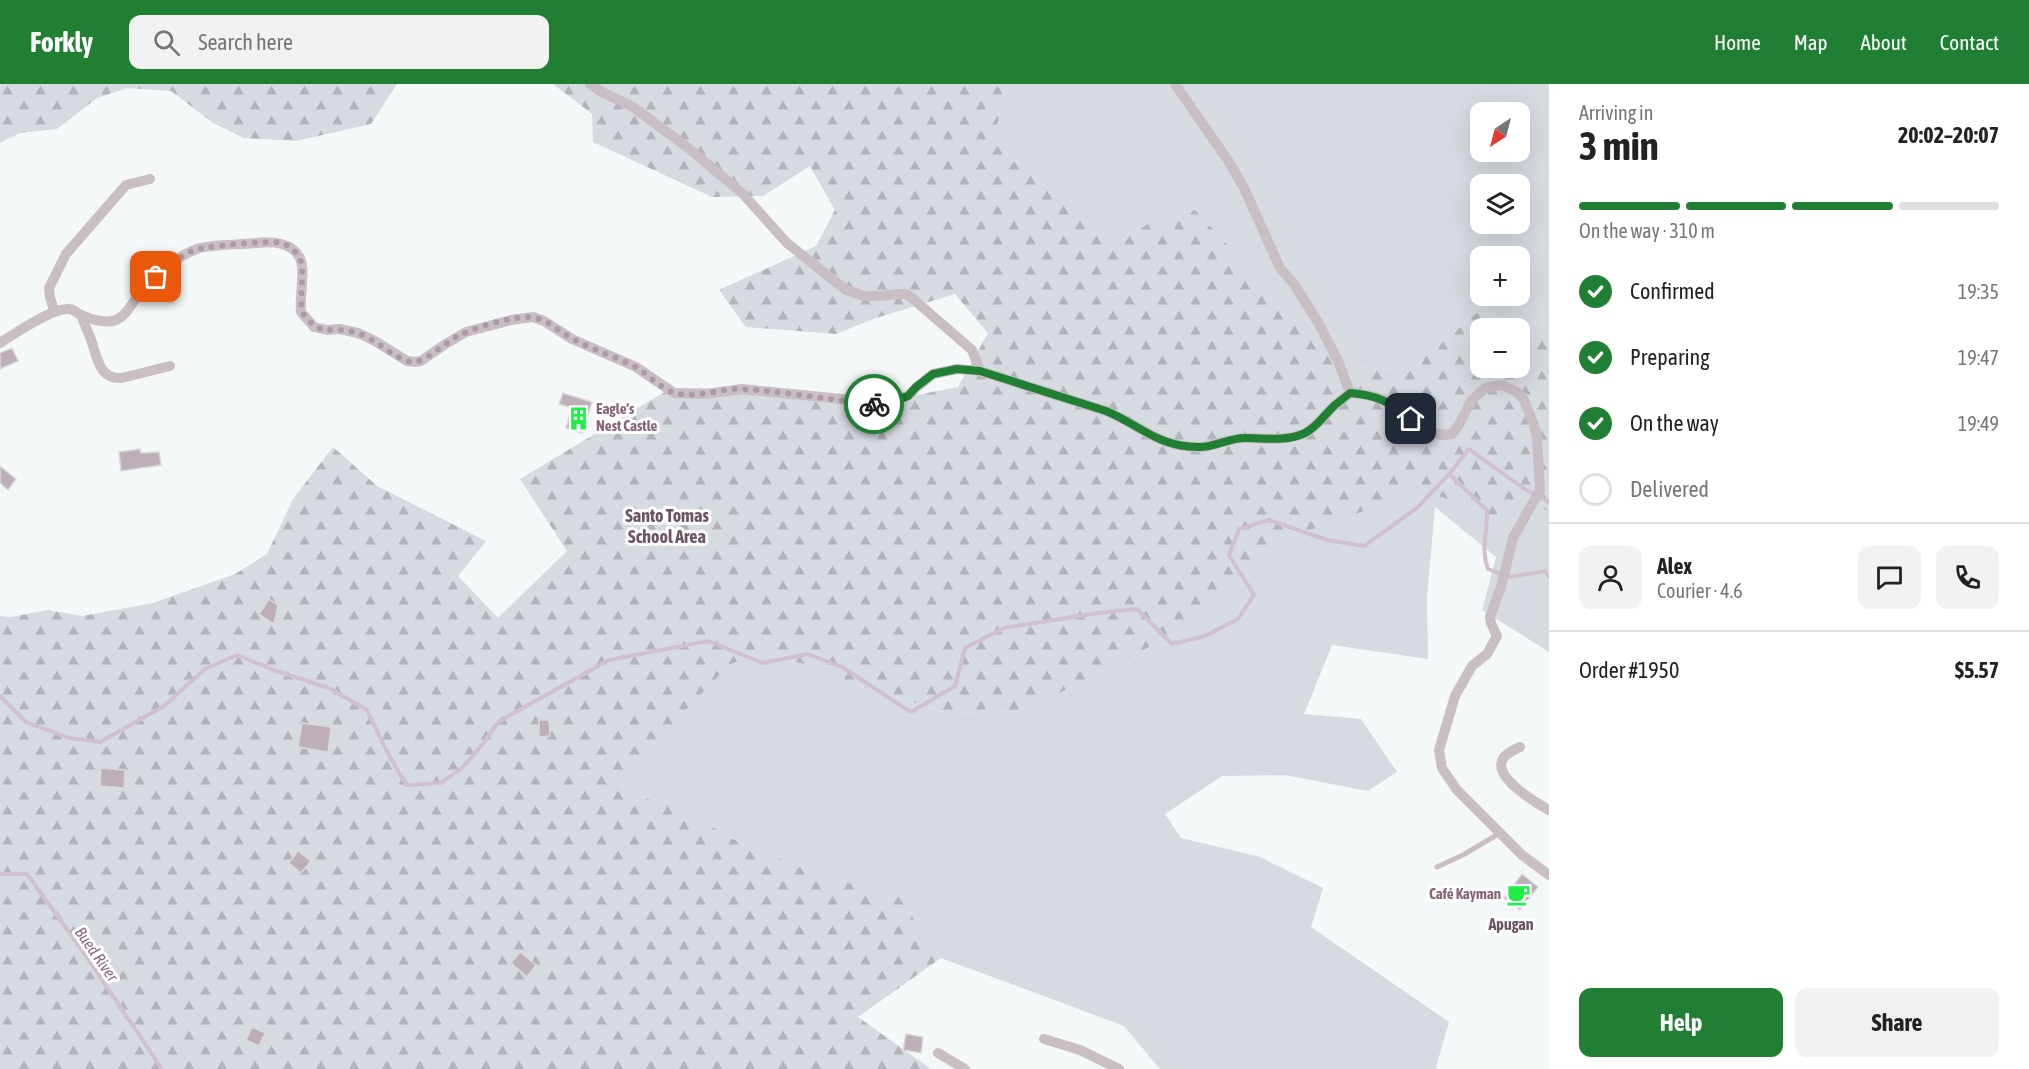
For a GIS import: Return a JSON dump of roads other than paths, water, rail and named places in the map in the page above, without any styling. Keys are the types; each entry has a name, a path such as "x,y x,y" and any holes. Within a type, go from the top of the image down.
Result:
{"street":[{"path":"590,84 633,107 687,147 743,194 787,243 846,290 864,296 906,294 912,298 972,350 980,371"},
{"path":"1175,84 1229,162 1244,188 1280,268 1319,324 1338,361 1350,393"},
{"path":"54,311 49,288 66,254 126,185 150,179"},
{"path":"0,343 54,311 70,309 81,315 110,322 118,319 125,314 144,288 170,264 198,249 266,242 281,243 300,258 302,312 314,327 358,333 407,361 421,361 466,333 523,317 533,318 544,321 572,339 636,367 674,393 689,395 742,389 882,403 908,396 933,374 957,369 980,371 1106,411 1144,433 1181,446 1202,447 1245,438 1280,439 1307,432 1335,404 1350,393 1370,395 1391,404 1411,419 1443,436 1452,434 1471,401 1485,388 1502,385 1517,392 1524,400 1534,424 1539,454 1540,490 1513,538 1490,617 1497,636 1494,644 1487,654 1472,666 1463,679 1455,696 1439,750 1442,768 1457,790 1522,855 1549,875"},
{"path":"81,315 98,363 106,375 122,378 170,366"},
{"path":"1520,747 1503,758 1501,763 1503,774 1527,796 1549,810"},
{"path":"1044,1040 1080,1050 1119,1069"},
{"path":"938,1053 965,1069"}],"lane":[{"path":"1437,867 1500,833"}],"waterway":[{"path":"0,696 26,722 69,738 100,742 164,706 205,669 237,655 279,672 329,688 367,710 406,785 441,783 463,767 498,722 609,660 708,641 763,663 808,654 842,667 911,712 955,686 965,648 1004,628 1137,609 1172,644 1205,636 1238,619 1254,595 1229,555 1239,529 1269,520 1327,540 1364,546 1417,508 1469,449 1523,488 1549,502"},
{"path":"1449,474 1487,510 1484,547 1488,569 1509,577 1545,571 1549,577"},
{"name":"Bued River","path":"0,874 27,874 84,953 162,1069"}],"place":[{"name":"Eagle’s Nest Castle","path":"578,418"},
{"name":"Café Kayman","path":"1519,894"}],"district":[{"name":"Santo Tomas School Area","path":"667,526"},
{"name":"Apugan","path":"1511,924"}]}
